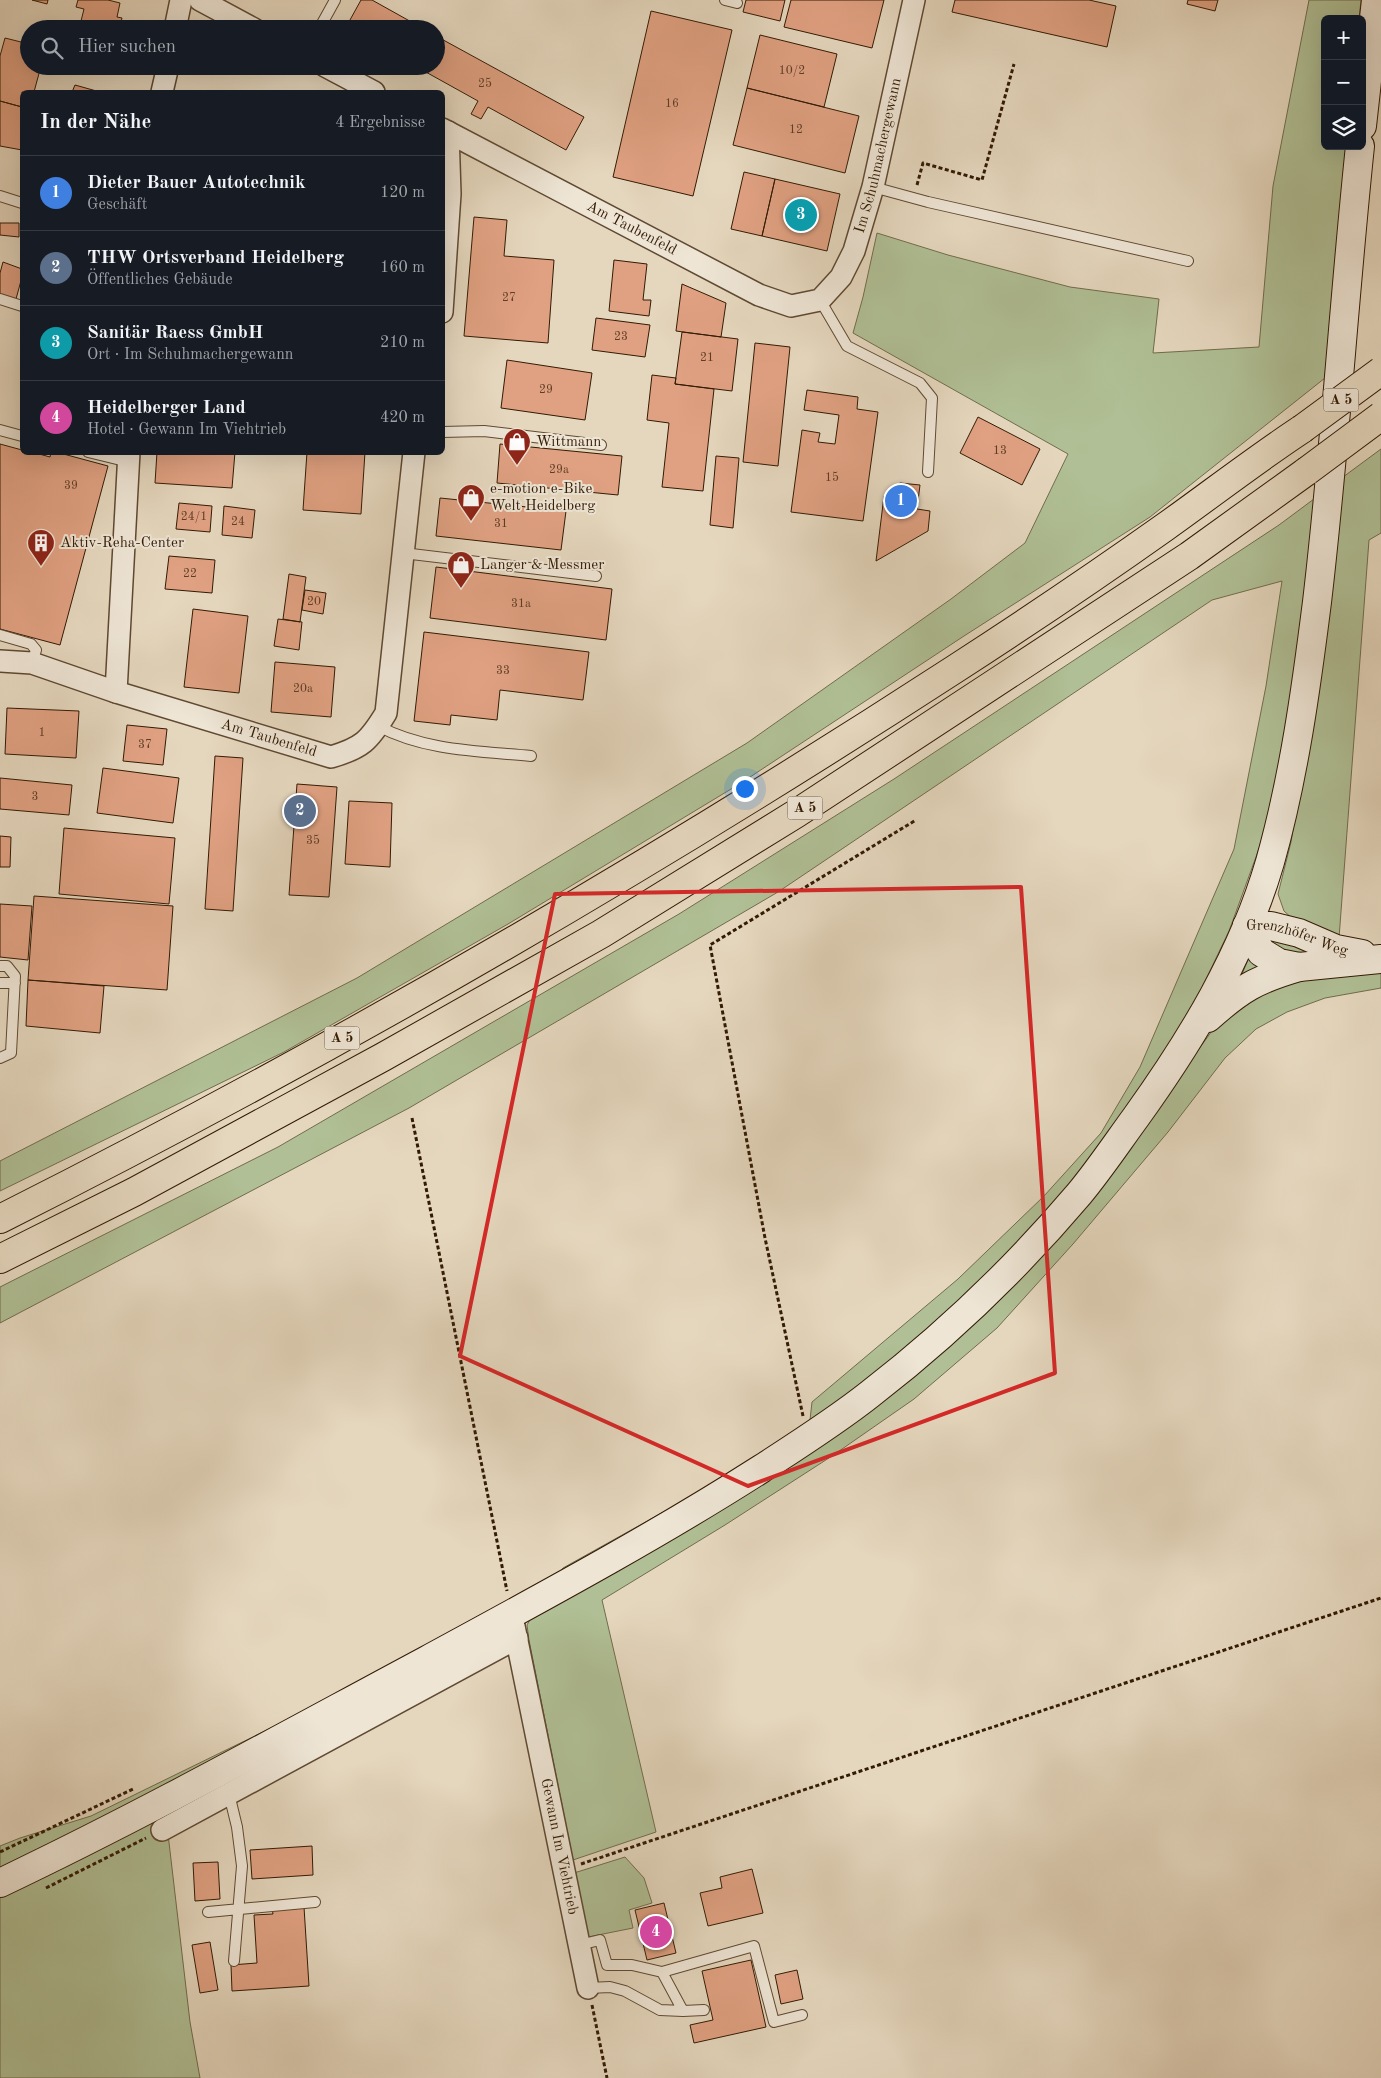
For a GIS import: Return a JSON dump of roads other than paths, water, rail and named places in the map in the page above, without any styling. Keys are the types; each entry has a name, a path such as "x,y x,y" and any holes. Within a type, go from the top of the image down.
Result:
{"highway":[{"name":"A 5","path":"0,1219 116,1161 322,1048 678,845 958,667 1160,530 1381,371"},
{"name":"A 5","path":"0,1259 178,1168 383,1057 601,934 814,802 1189,556 1381,416"}],"main road":[{"path":"1364,105 1376,0"},
{"path":"0,1884 514,1626 696,1511 871,1394 972,1306 1049,1229 1084,1188 1160,1084 1194,1031 1225,975 1247,926 1269,864 1298,738 1311,651 1329,504 1349,252 1360,150"},
{"path":"1269,864 1272,902 1281,916 1299,933"},
{"name":"Grenzhöfer Weg","path":"1247,926 1271,926 1299,933 1336,949 1381,958 1299,967 1279,963 1261,952 1247,926"},
{"path":"1194,1031 1233,995 1274,974 1299,967"}],"street":[{"path":"177,20 180,0"},
{"path":"200,0 237,20"},
{"name":"Im Schuhmachergewann","path":"820,300 841,277 854,251 873,187 914,0"},
{"path":"162,90 166,75"},
{"path":"342,75 370,90"},
{"name":"Am Taubenfeld","path":"445,130 450,194 445,255"},
{"name":"Am Taubenfeld","path":"445,130 759,295 791,306 820,300"},
{"name":"Am Taubenfeld","path":"1,660 32,663 116,692 331,757 354,750 374,733 386,713 414,455"},
{"path":"116,692 129,457"},
{"path":"162,1830 229,1794 514,1626"},
{"name":"Gewann Im Viehtrieb","path":"514,1626 588,1988"}],"lane":[{"path":"324,20 335,0"},
{"path":"725,0 736,3"},
{"path":"873,187 913,198 1188,261"},
{"path":"0,196 20,202"},
{"path":"0,299 20,305"},
{"path":"820,300 847,346 920,383 932,398 928,472"},
{"path":"0,430 20,435"},
{"path":"445,432 484,431 601,445"},
{"path":"113,455 129,457"},
{"path":"404,553 596,576"},
{"path":"0,636 31,644 36,650 32,663"},
{"path":"378,726 394,735 428,745 531,756"},
{"path":"0,966 7,966 15,976 11,1052 0,1058"},
{"path":"0,983 14,983"},
{"path":"229,1794 237,1827 242,1866 234,1961"},
{"path":"208,1912 316,1902"},
{"path":"579,1945 600,1940 607,1965 632,1965 662,1972 754,1946 774,2022 802,2015"},
{"path":"662,1972 683,2011"},
{"path":"588,1988 610,1987 625,1991 660,2010 704,2010"}],"place":[{"name":"Sanitär Raess GmbH","path":"801,215"},
{"name":"Wittmann","path":"517,466"},
{"name":"Dieter Bauer Autotechnik","path":"901,501"},
{"name":"e-motion e-Bike Welt Heidelberg","path":"471,522"},
{"name":"Aktiv-Reha-Center","path":"41,567"},
{"name":"Langer & Messmer","path":"461,589"},
{"name":"THW Ortsverband Heidelberg","path":"300,811"},
{"name":"Heidelberger Land","path":"656,1932"}]}
